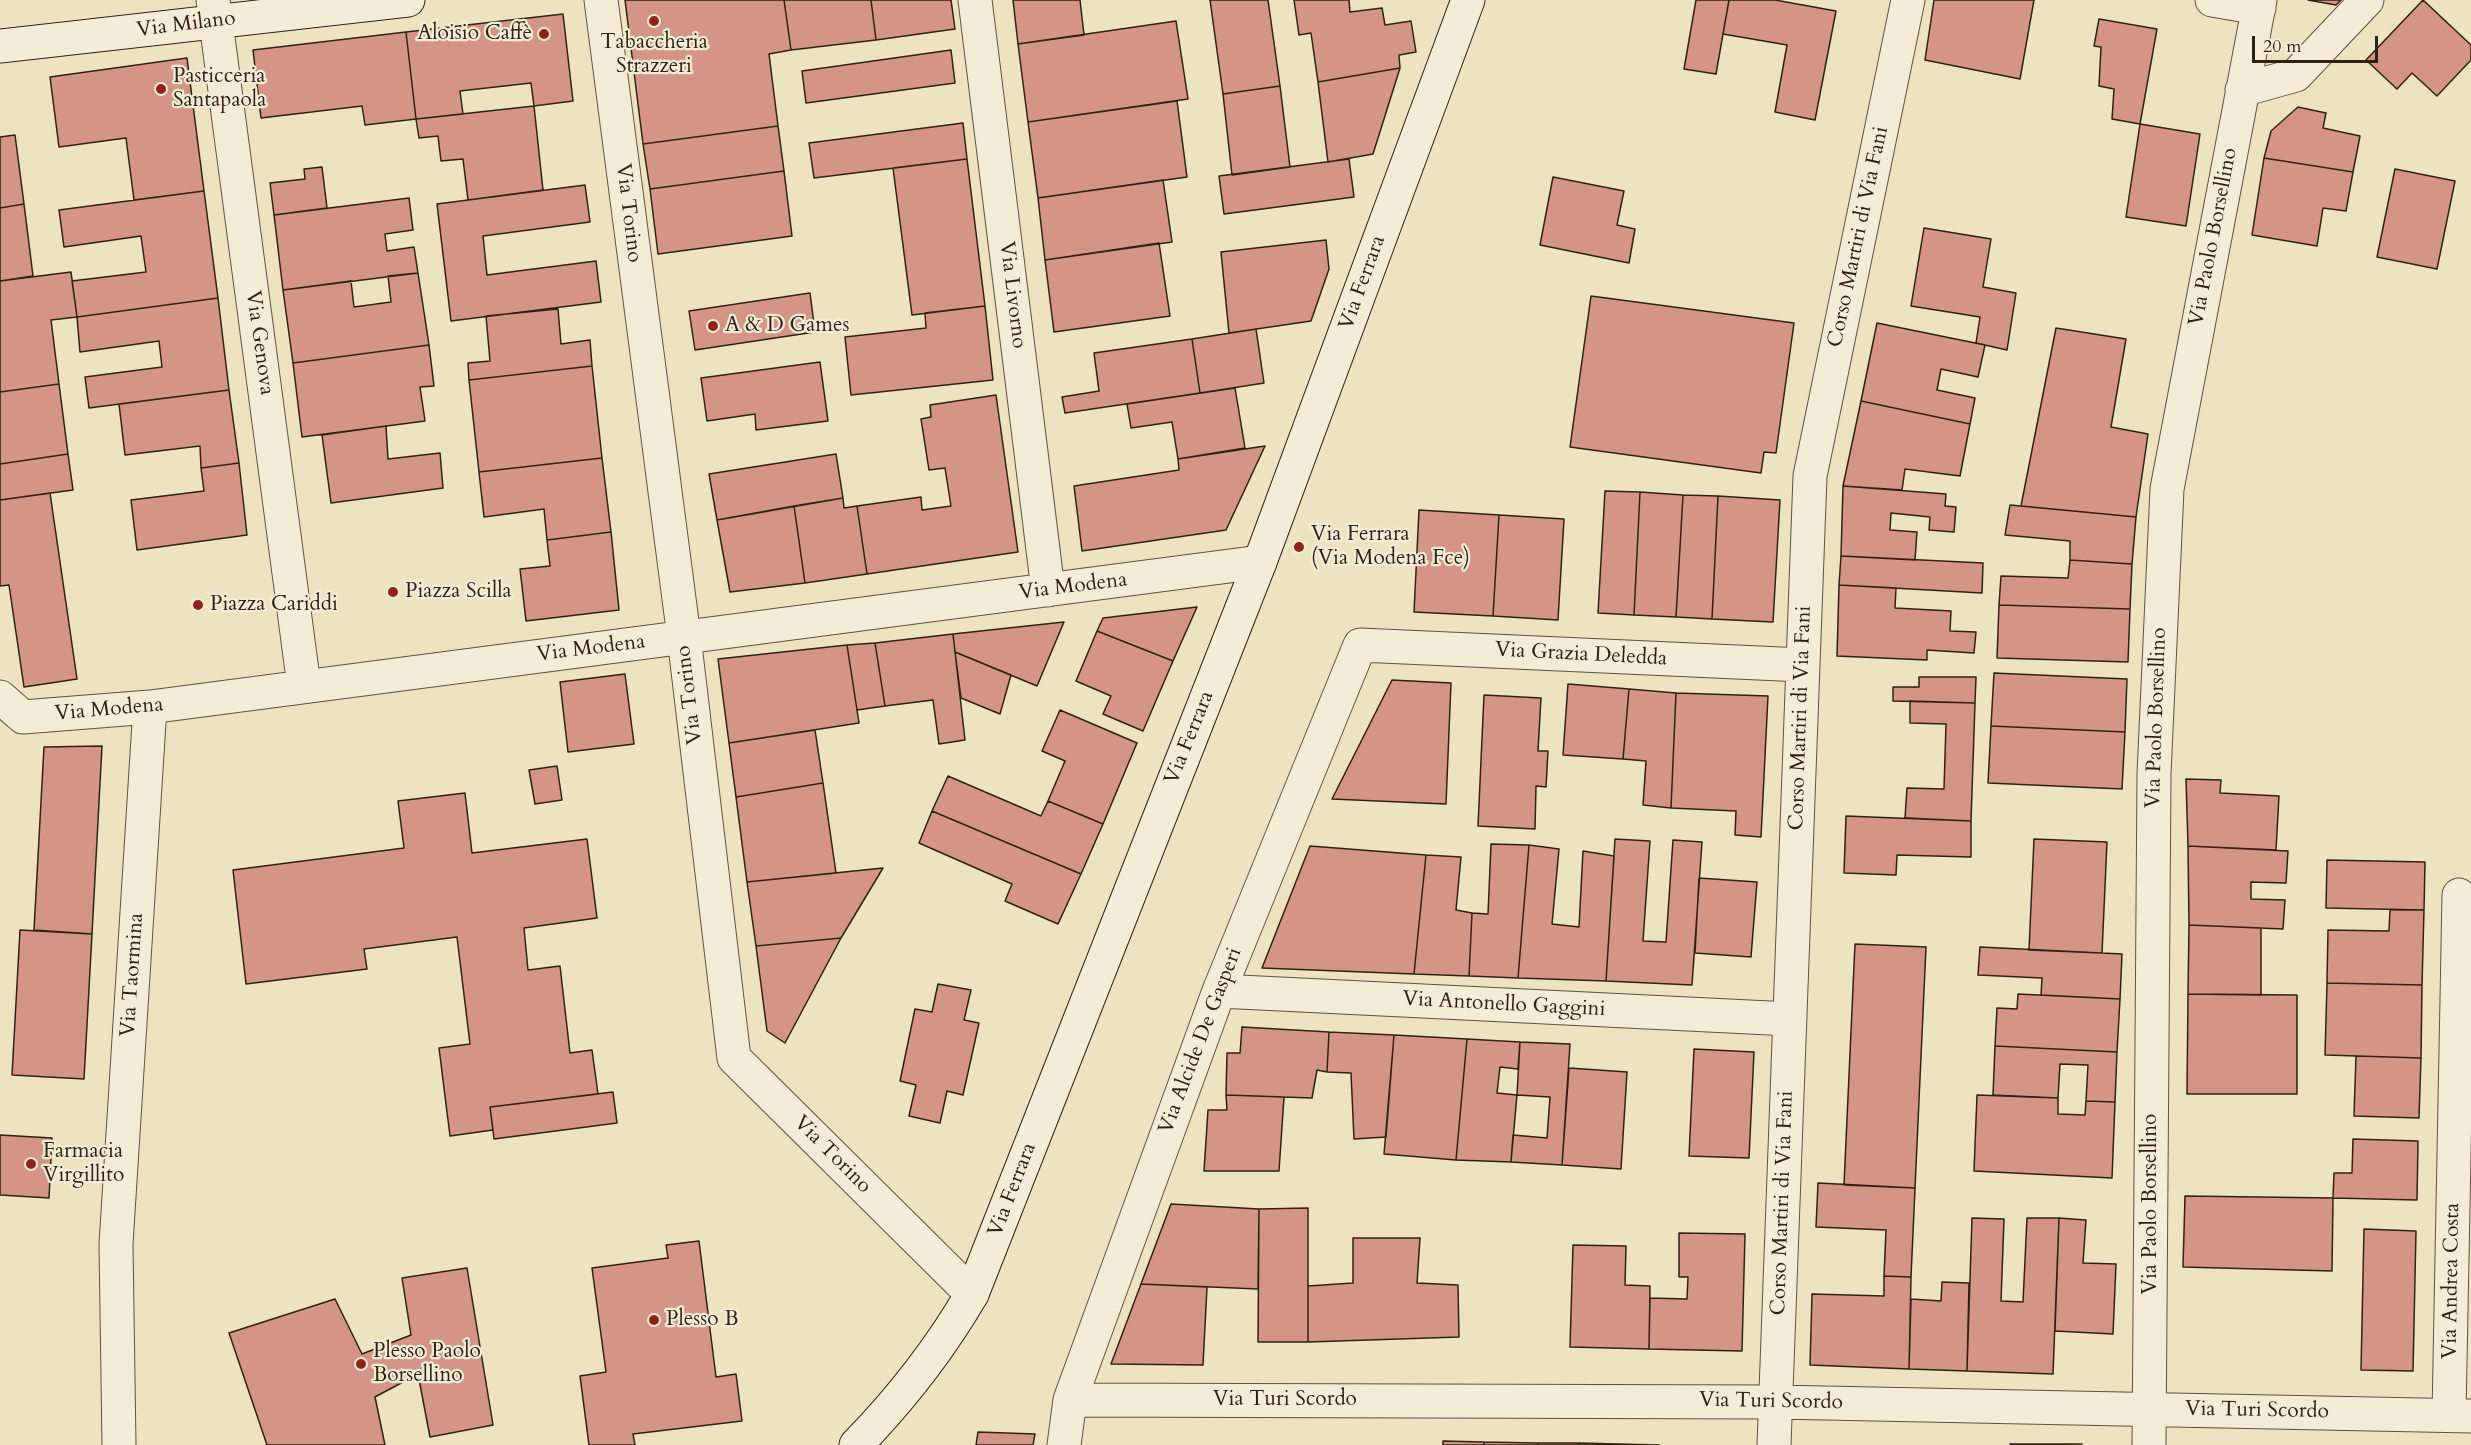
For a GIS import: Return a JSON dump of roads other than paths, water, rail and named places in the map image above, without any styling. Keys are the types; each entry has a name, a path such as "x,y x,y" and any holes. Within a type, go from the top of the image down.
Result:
{"street":[{"name":"Via Milano","path":"0,46 214,11 408,0"},
{"name":"Via Torino","path":"601,0 684,637 734,1058 972,1294"},
{"name":"Via Livorno","path":"975,0 1048,590"},
{"name":"Corso Martiri di Via Fani","path":"1774,1445 1810,476 1908,0"},
{"path":"2212,0 2259,4"},
{"path":"2242,90 2296,75 2367,0"},
{"name":"Via Ferrara","path":"856,1445 884,1416 958,1318 972,1294 1260,562 1463,2"},
{"name":"Via Paolo Borsellino","path":"2150,1445 2154,774 2167,489 2259,4"},
{"name":"Via Genova","path":"214,11 304,686"},
{"name":"Via Modena","path":"0,697 22,717 150,707 1260,562"},
{"name":"Via Grazia Deledda","path":"1360,645 1803,665"},
{"name":"Via Alcide De Gasperi","path":"1064,1445 1070,1400 1219,991 1360,645"},
{"name":"Via Taormina","path":"119,1445 117,1244 150,707"},
{"name":"Via Andrea Costa","path":"2459,895 2460,1415"},
{"name":"Via Antonello Gaggini","path":"1219,991 1790,1018"},
{"name":"Via Turi Scordo","path":"1070,1400 1775,1402 2460,1415"}],"place":[{"name":"Tabaccheria Strazzeri","path":"654,21"},
{"name":"Aloisio Caffè","path":"544,34"},
{"name":"Pasticceria Santapaola","path":"161,89"},
{"name":"A & D Games","path":"713,326"},
{"name":"Via Ferrara (Via Modena Fce)","path":"1299,547"},
{"name":"Piazza Scilla","path":"393,592"},
{"name":"Piazza Cariddi","path":"198,605"},
{"name":"Farmacia Virgillito","path":"31,1164"},
{"name":"Plesso B","path":"654,1320"},
{"name":"Plesso Paolo Borsellino","path":"361,1364"}]}
